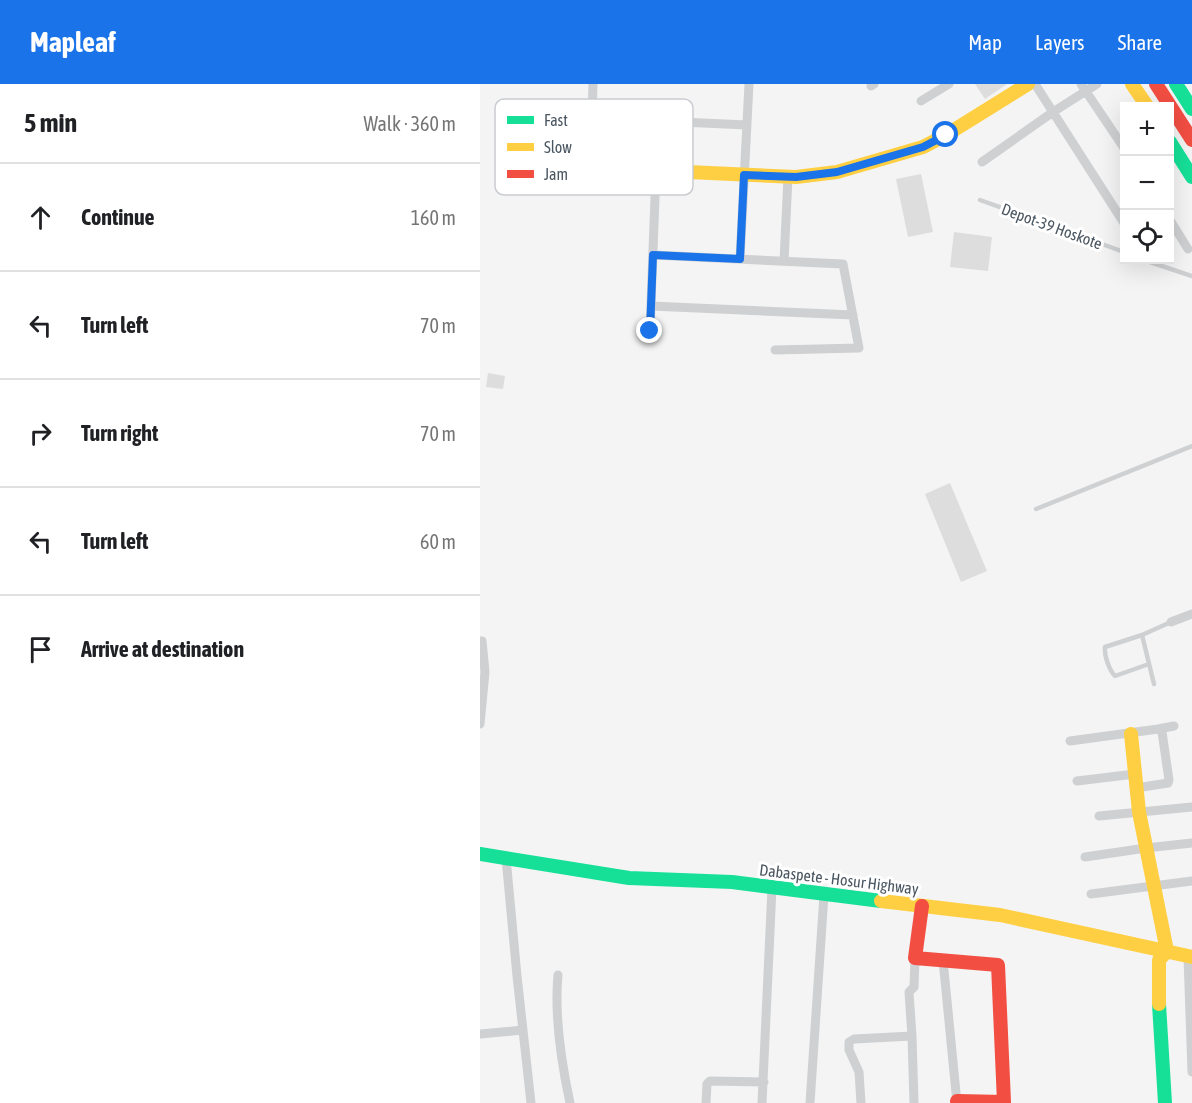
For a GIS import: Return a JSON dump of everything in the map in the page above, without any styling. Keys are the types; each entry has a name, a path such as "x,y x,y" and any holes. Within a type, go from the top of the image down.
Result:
{"main road":[{"path":"693,173 796,177 837,172 923,147 1028,84"},
{"path":"1132,84 1144,102"},
{"path":"1156,84 1192,140"},
{"path":"1176,84 1192,109"},
{"path":"1175,161 1192,177"},
{"path":"1131,734 1139,812 1167,951 1159,960 1165,1103"},
{"name":"Dabaspete - Hosur Highway","path":"480,854 629,878 714,881 1000,915 1190,957"},
{"path":"922,906 915,958 998,965 1004,1102 957,1102"}],"street":[{"path":"593,84 593,99"},
{"path":"740,259 749,84"},
{"path":"921,101 948,84"},
{"path":"1035,84 1120,215"},
{"path":"982,162 1084,88 1097,84"},
{"path":"1084,88 1120,141"},
{"path":"693,123 747,125"},
{"path":"784,261 788,177"},
{"path":"650,331 655,195"},
{"path":"1174,226 1188,249"},
{"path":"653,255 843,264 859,348 775,350"},
{"path":"651,306 853,315"},
{"path":"1171,622 1192,614"},
{"path":"480,640 482,641 485,672 480,724"},
{"path":"1070,741 1174,726"},
{"path":"1077,781 1168,783 1162,732 1158,729"},
{"path":"1099,816 1192,807"},
{"path":"1085,857 1192,843"},
{"path":"506,858 531,1103"},
{"path":"1091,894 1192,881"},
{"path":"762,1103 772,888"},
{"path":"810,1103 824,895"},
{"path":"1190,957 1192,1072"},
{"path":"914,1103 909,992 914,987 915,958"},
{"path":"943,960 957,1102"},
{"path":"558,975 556,996 562,1068 570,1103"},
{"path":"480,1034 523,1030"},
{"path":"861,1103 859,1072 849,1050 849,1042 854,1039 912,1036"},
{"path":"706,1103 707,1084 710,1081 764,1082"}],"lane":[{"name":"Depot-39 Hoskote","path":"980,200 1120,250"},
{"path":"1156,264 1192,276"},
{"path":"1036,509 1192,446"},
{"path":"1149,664 1115,676 1112,674 1104,651 1105,646 1142,635 1171,622"},
{"path":"1142,635 1154,684"}],"building":[{"path":"975,84 1007,84 985,99"},
{"path":"921,174 933,232 908,237 896,179"},
{"path":"954,232 992,237 988,271 950,267"},
{"path":"488,373 505,376 503,389 486,387"},
{"path":"950,483 987,571 961,582 925,494"}],"traffic: fast":[{"path":"1176,84 1192,109"},
{"path":"1174,148 1192,177"},
{"path":"480,854 629,878 732,882 881,901"},
{"path":"1159,1004 1165,1103"}],"traffic: slow":[{"path":"693,172 796,177 837,172 923,147 1028,84"},
{"path":"1132,84 1144,102"},
{"path":"1131,734 1139,812 1167,951 1159,960 1159,1004"},
{"path":"881,901 1000,915 1192,957"}],"traffic: jam":[{"path":"1156,84 1192,140"},
{"path":"922,906 915,958 998,965 1004,1102 957,1101"}],"route":[{"path":"650,331 653,255 740,259 744,175 796,177 837,172 923,147 946,135"}]}
